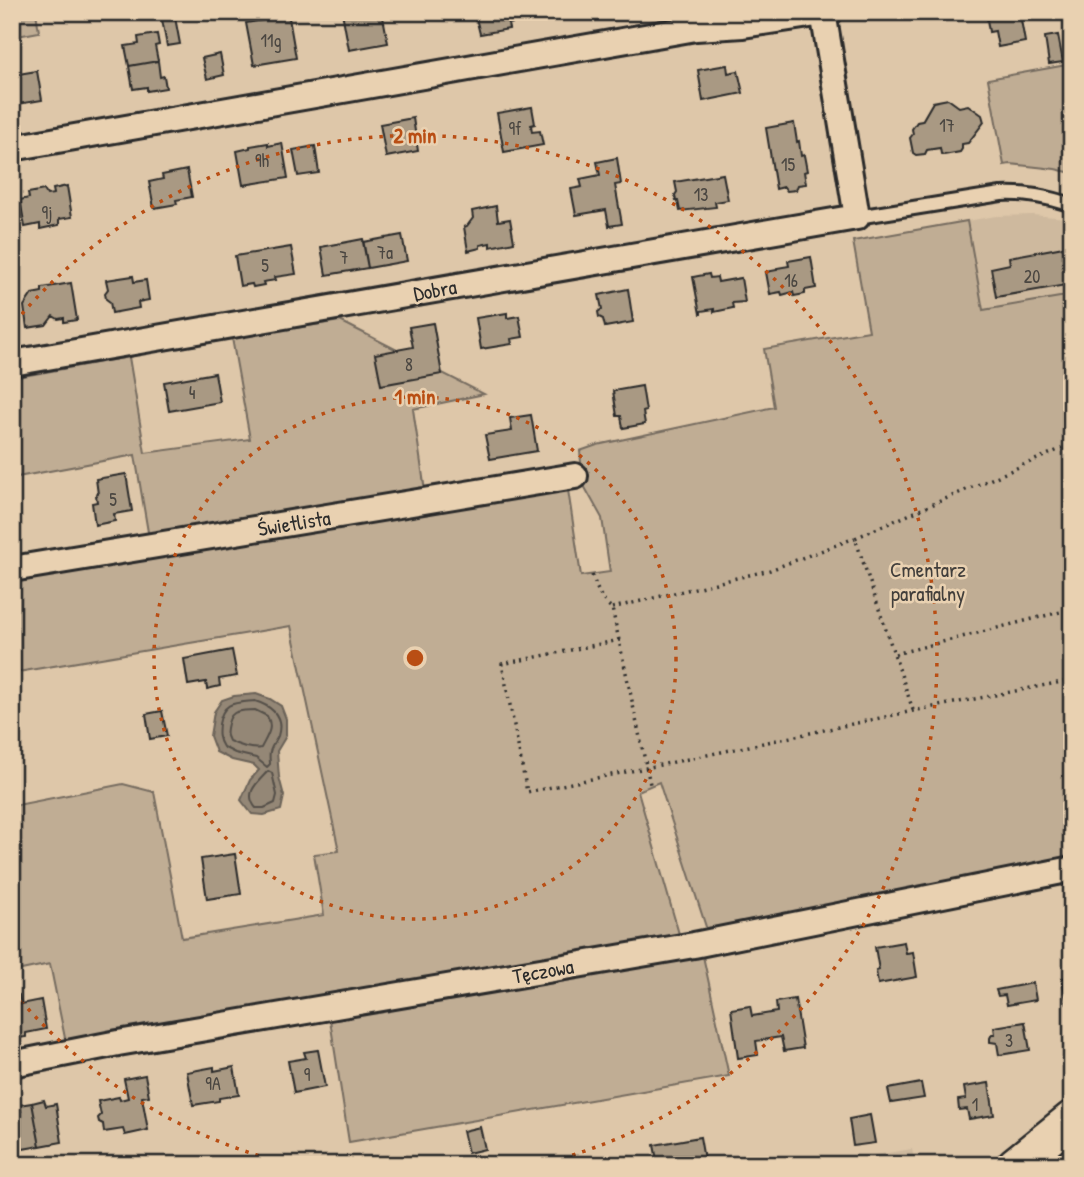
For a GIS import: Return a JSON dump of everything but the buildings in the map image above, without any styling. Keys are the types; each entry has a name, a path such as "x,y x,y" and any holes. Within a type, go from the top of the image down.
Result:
{"street":[{"path":"12,148 695,28 743,25 826,13 857,216"},
{"name":"Dobra","path":"12,363 857,216"},
{"name":"Świetlista","path":"12,569 575,476"},
{"name":"Tęczowa","path":"12,1064 131,1041 694,945 1072,869"},
{"path":"1015,1165 1072,1119"}],"lane":[{"path":"857,216 1002,194 1024,193 1072,205"}],"path":[{"path":"612,608 770,570 855,538 1072,444"},
{"path":"855,538 913,711"},
{"path":"592,575 604,603 612,608 650,784"},
{"path":"895,654 1072,609"},
{"path":"620,640 502,664 527,792 1072,680"}],"shaded area":[{"path":"996,216 1067,218 1072,221 1072,295 983,310 967,221"},
{"path":"912,1149 915,1165 815,1165"}],"green space":[{"path":"12,12 36,12 39,32 12,37"},
{"path":"1072,64 1072,173 1004,165 988,79"},
{"name":"Cmentarz parafialny","path":"967,221 983,310 1072,295 1072,862 708,933 659,782 638,791 681,941 67,1048 50,964 12,972 12,806 123,784 154,792 182,938 324,915 314,854 339,851 291,626 12,673 12,577 271,534 568,490 581,576 610,572 602,518 583,484 580,451 774,407 764,349 869,331 853,241"},
{"path":"340,321 484,394 413,409 425,491 305,508 149,538 135,455 12,478 12,378 129,357 145,453 250,439 232,338"},
{"path":"703,956 729,1076 349,1142 330,1020"}],"water":[{"path":"256,694 281,706 286,719 286,736 277,751 284,796 281,810 264,815 252,814 241,800 250,780 259,770 254,765 232,760 216,752 210,736 214,712 222,700"}]}
